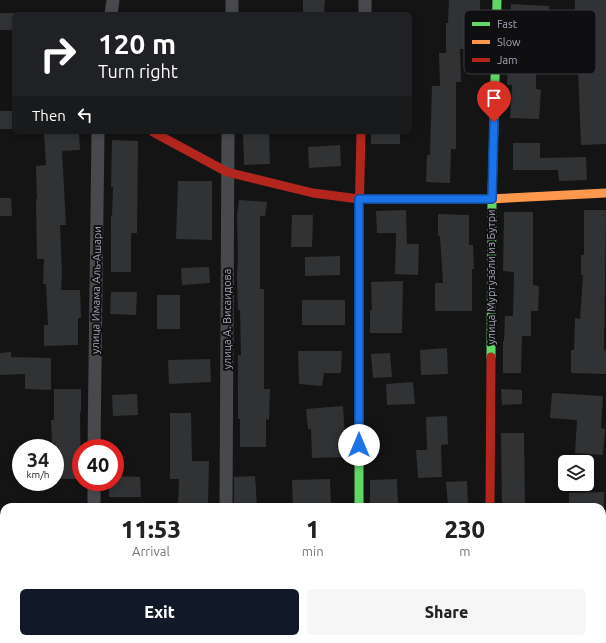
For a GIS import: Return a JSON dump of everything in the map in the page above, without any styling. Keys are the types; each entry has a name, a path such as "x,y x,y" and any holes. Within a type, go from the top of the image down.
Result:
{"street":[{"path":"111,12 113,0"},
{"path":"232,0 232,12"},
{"path":"365,0 365,12"},
{"name":"улица Муртузали из Бутри","path":"497,0 497,10"},
{"name":"улица Муртузали из Бутри","path":"490,503 492,199 495,74"},
{"name":"улица Имама Аль-Ашари","path":"94,439 98,134"},
{"path":"157,134 227,172 312,193 359,199 492,199 606,193"},
{"name":"улица А. Висаидова","path":"226,503 228,134"},
{"path":"359,503 359,199 361,134"},
{"path":"94,491 94,503"}],"building":[{"path":"303,0 325,0 324,12 303,12"},
{"path":"449,0 480,0 480,10 464,10 464,49 460,49 461,82 456,82 456,149 451,149 450,183 426,182 427,155 430,155 432,86 440,86 439,53 446,53 446,23 448,23"},
{"path":"575,0 606,0 606,144 581,145 578,74 596,74 596,10 575,10"},
{"path":"511,4 549,6 549,10 511,10"},
{"path":"0,13 12,13 12,30 0,30"},
{"path":"507,74 536,74 536,89 541,90 539,119 510,118 512,85 507,85"},
{"path":"0,111 12,111 12,129 0,129"},
{"path":"44,134 79,134 80,150 62,151 66,225 60,225 62,273 61,290 80,290 81,318 78,318 78,345 44,346 44,325 48,325 46,284 43,284 44,259 37,259 36,166 46,165"},
{"path":"243,134 269,134 270,164 244,165"},
{"path":"371,134 400,134 400,144 371,144"},
{"path":"112,140 138,141 137,233 131,233 131,272 111,272 111,216 113,187 111,187"},
{"path":"513,143 540,143 540,158 586,157 587,180 559,181 558,170 513,170"},
{"path":"340,145 341,166 309,168 308,147"},
{"path":"178,181 212,181 212,240 176,239"},
{"path":"0,198 11,198 12,216 0,216"},
{"path":"239,200 267,202 265,216 260,216 260,289 264,289 264,389 270,389 269,420 266,419 266,447 240,447 240,419 238,419 238,355 241,355 240,310 238,310 237,276 237,216"},
{"path":"406,210 407,244 419,244 418,275 395,274 396,233 377,233 376,211"},
{"path":"584,210 606,210 604,350 606,350 606,374 571,373 571,350 574,350 575,318 580,319 583,275 581,275 581,255 584,255"},
{"path":"504,212 533,212 533,285 539,286 538,311 531,311 531,336 522,336 521,373 503,373 505,316 513,316 514,272 503,271"},
{"path":"438,214 469,215 469,245 473,245 474,269 472,269 472,311 435,311 435,283 443,283 440,236 438,236"},
{"path":"292,215 313,215 312,247 291,247"},
{"path":"340,256 340,275 305,276 305,257"},
{"path":"209,267 210,283 182,285 181,268"},
{"path":"403,281 402,333 370,333 370,310 372,310 371,282"},
{"path":"111,292 137,292 136,315 110,314"},
{"path":"157,295 180,295 180,329 157,329"},
{"path":"302,300 345,300 345,325 302,325"},
{"path":"447,348 448,374 421,375 420,350"},
{"path":"298,351 342,351 341,373 324,373 322,386 299,384"},
{"path":"11,352 11,357 51,358 51,390 25,389 25,374 0,375 0,353"},
{"path":"390,353 392,377 373,378 371,354"},
{"path":"210,359 211,382 169,384 168,360"},
{"path":"413,382 415,404 387,405 386,384"},
{"path":"54,389 81,389 80,439 72,439 72,479 64,479 64,439 52,439 51,420 54,420"},
{"path":"501,389 522,390 522,404 502,405"},
{"path":"552,393 603,396 601,428 605,429 603,455 575,453 577,420 550,418"},
{"path":"137,394 138,415 113,416 112,395"},
{"path":"343,406 346,457 312,458 311,429 308,429 306,409"},
{"path":"170,413 191,413 192,461 209,461 208,503 178,503 179,479 170,479"},
{"path":"447,416 448,444 441,445 442,477 418,478 416,450 427,450 426,417"},
{"path":"501,433 524,433 525,503 502,503"},
{"path":"124,476 140,477 141,497 109,497 109,491 124,491"},
{"path":"255,476 257,503 234,503 234,477"},
{"path":"330,479 331,503 293,503 292,480"},
{"path":"397,479 398,503 370,503 370,480"},
{"path":"467,481 468,503 448,503 446,482"},
{"path":"604,492 604,503 569,503 569,493"}],"traffic: fast":[{"path":"497,0 497,10"},
{"path":"491,357 492,199 495,74"},
{"path":"359,220 359,503"}],"traffic: slow":[{"path":"489,199 606,193"}],"traffic: jam":[{"path":"157,134 227,172 313,193 359,199 489,199"},
{"path":"359,220 361,134"},
{"path":"490,503 491,357"}],"route":[{"path":"359,445 359,199 492,199 494,122"}]}
